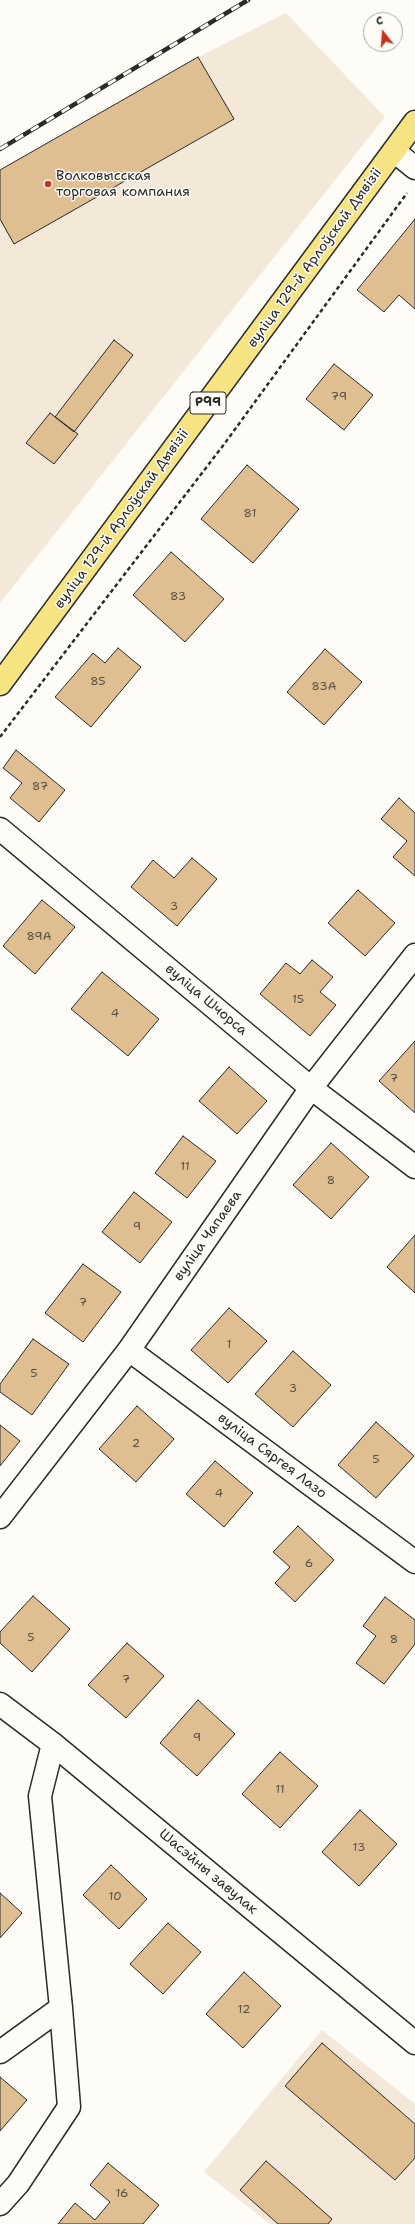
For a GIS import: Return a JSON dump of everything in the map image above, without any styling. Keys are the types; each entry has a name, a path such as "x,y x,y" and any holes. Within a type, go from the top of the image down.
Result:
{"main road":[{"name":"вуліца 129-й Арлоўскай Дывізіі","path":"0,684 415,122"}],"street":[{"path":"394,151 415,168"},
{"name":"вуліца Шчорса","path":"0,829 311,1088 415,1167"},
{"name":"вуліца Чапаева","path":"0,1517 129,1350 311,1088 415,955"},
{"name":"вуліца Сяргея Лазо","path":"129,1350 415,1562"},
{"name":"Шасэйны завулак","path":"0,1704 53,1744 415,2043"},
{"path":"0,2204 18,2184 69,2107 61,2008 40,1796 53,1744"},
{"path":"0,2052 61,2008"}],"path":[{"path":"0,737 225,443 410,189"}],"shaded area":[{"path":"286,13 385,117 0,603 0,170 198,57"},
{"path":"322,2030 415,2104 415,2224 270,2224 204,2172"}],"building":[{"path":"198,57 234,119 14,244 0,219 0,170"},
{"path":"415,219 415,309 399,295 384,312 357,290"},
{"path":"114,340 133,355 74,432 55,417"},
{"path":"334,364 373,395 344,430 306,399"},
{"path":"50,413 78,434 54,464 26,443"},
{"path":"247,465 299,509 253,563 201,519"},
{"path":"171,552 224,599 185,642 133,595"},
{"path":"118,648 141,667 91,727 55,697 93,653 105,663"},
{"path":"325,649 362,682 324,725 287,692"},
{"path":"16,750 65,790 39,822 10,798 22,783 3,768"},
{"path":"399,798 415,813 415,876 393,857 407,841 381,819"},
{"path":"192,858 217,879 177,926 131,887 153,860 174,878"},
{"path":"358,890 395,923 365,956 328,923"},
{"path":"42,900 75,927 35,974 3,946"},
{"path":"312,960 333,977 320,992 336,1005 310,1036 260,994 286,963 300,974"},
{"path":"102,972 159,1019 128,1056 71,1009"},
{"path":"415,1041 415,1113 379,1081"},
{"path":"229,1067 267,1101 237,1134 199,1101"},
{"path":"183,1136 216,1161 187,1198 155,1173"},
{"path":"331,1143 369,1177 331,1219 293,1185"},
{"path":"134,1192 172,1222 140,1263 102,1232"},
{"path":"415,1235 415,1293 387,1267"},
{"path":"83,1264 121,1292 83,1342 45,1313"},
{"path":"229,1308 267,1341 228,1383 191,1350"},
{"path":"33,1339 69,1364 32,1415 0,1392 0,1384"},
{"path":"293,1351 331,1385 293,1427 255,1394"},
{"path":"137,1406 174,1439 136,1482 99,1449"},
{"path":"376,1422 414,1456 376,1498 338,1465"},
{"path":"0,1425 20,1441 0,1466"},
{"path":"215,1461 253,1493 224,1527 186,1494"},
{"path":"298,1526 334,1560 295,1602 275,1583 290,1567 273,1552"},
{"path":"33,1596 70,1629 32,1672 0,1643 0,1632"},
{"path":"385,1597 415,1620 415,1644 384,1684 356,1663 376,1636 363,1626"},
{"path":"127,1643 164,1676 126,1718 88,1685"},
{"path":"198,1700 235,1734 197,1776 160,1743"},
{"path":"280,1752 318,1786 280,1828 242,1794"},
{"path":"360,1810 397,1844 359,1886 322,1852"},
{"path":"111,1865 147,1899 119,1929 83,1895"},
{"path":"0,1893 22,1913 0,1938"},
{"path":"168,1923 201,1952 163,1994 130,1964"},
{"path":"244,1972 281,2006 243,2048 206,2014"},
{"path":"322,2043 415,2124 415,2158 395,2180 285,2086"},
{"path":"0,2077 27,2100 0,2131"},
{"path":"266,2161 332,2219 328,2224 278,2224 240,2190"},
{"path":"108,2163 159,2205 143,2224 58,2224 75,2203 95,2220 110,2202 90,2185"}],"railway":[{"path":"0,149 248,0"}],"place":[{"name":"Волковысская торговая компания","path":"48,184"}]}
